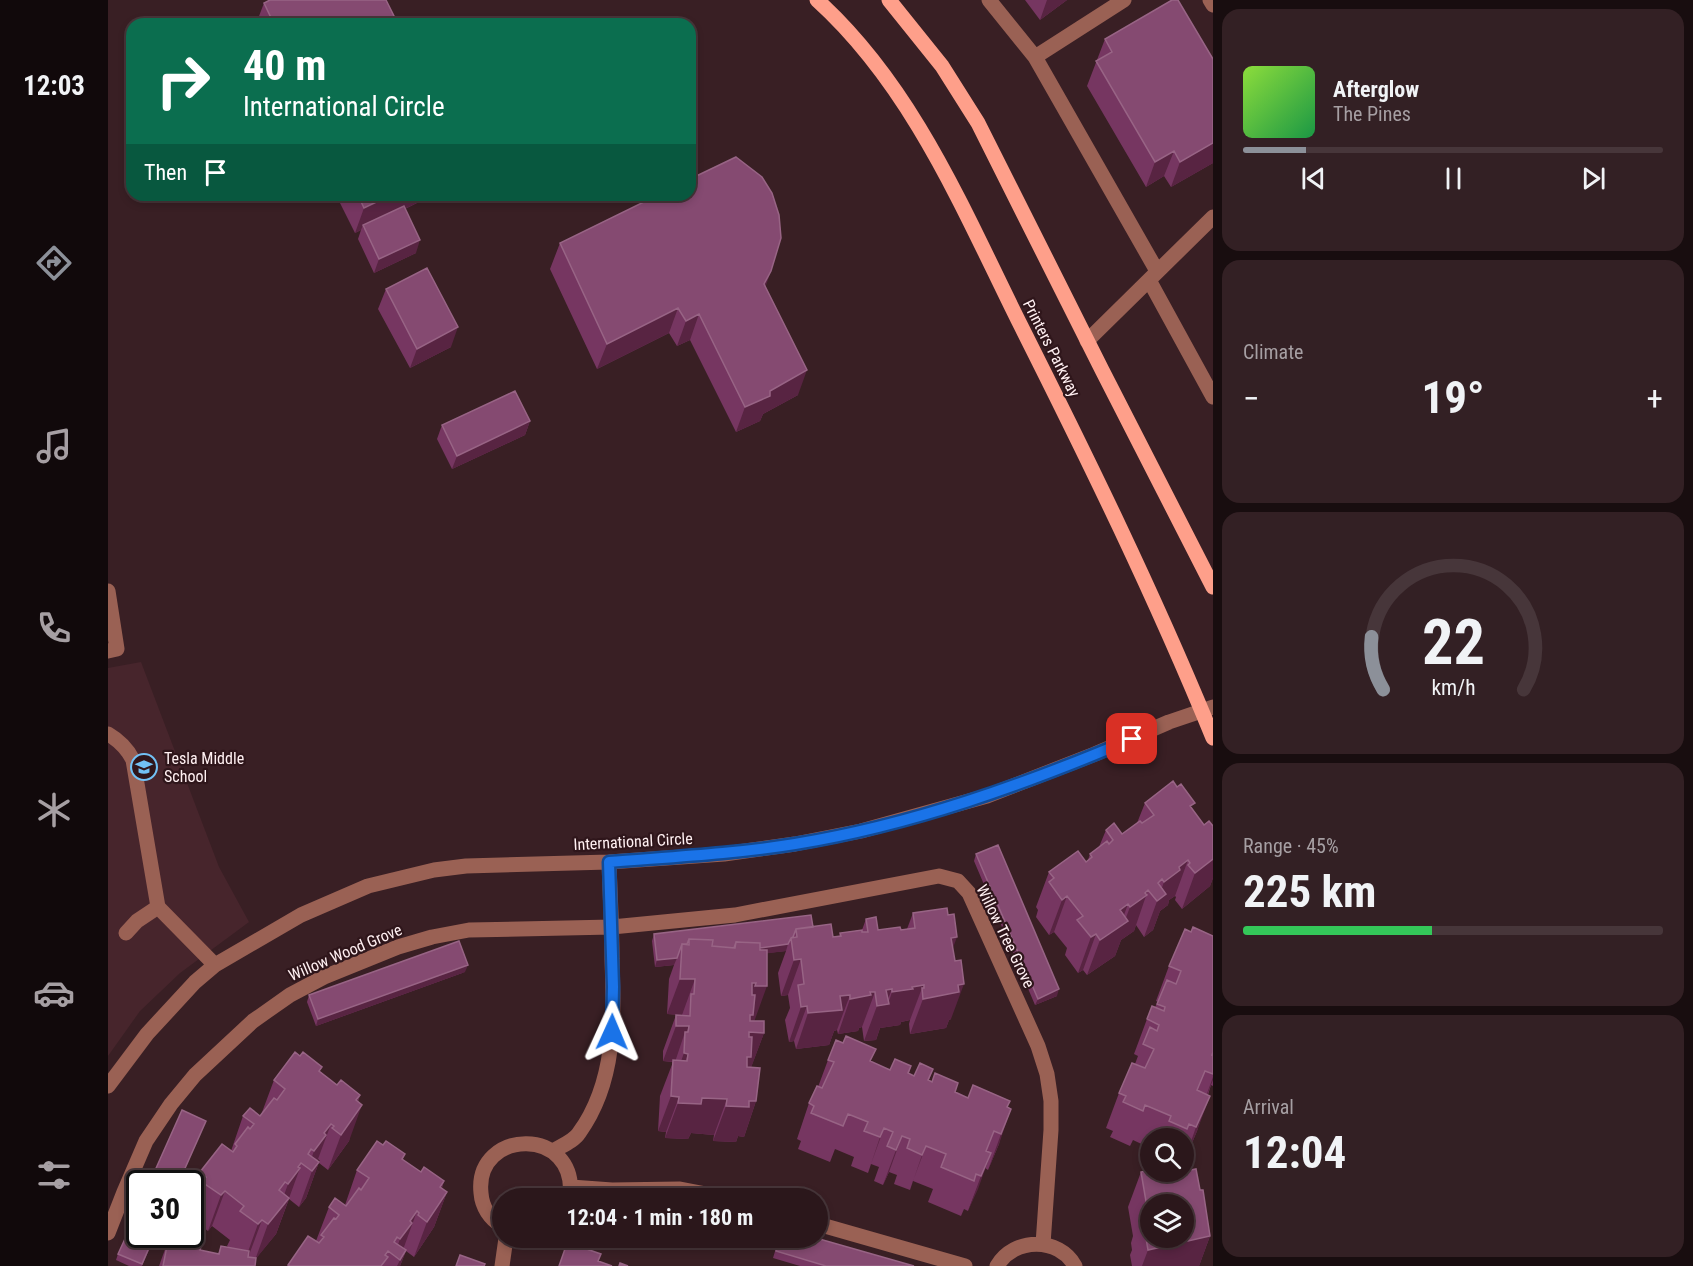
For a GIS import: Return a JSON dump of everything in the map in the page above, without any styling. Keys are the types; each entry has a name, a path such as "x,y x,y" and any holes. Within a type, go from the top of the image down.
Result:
{"main road":[{"name":"Printers Parkway","path":"817,0 867,52 921,129 1100,484 1208,709 1213,738"},
{"name":"Printers Parkway","path":"889,0 942,66 978,123 1213,587"}],"street":[{"path":"989,0 1035,57 1153,275 1213,397"},
{"path":"1035,57 1124,0"},
{"path":"1210,0 1213,6"},
{"path":"1087,341 1213,217"},
{"path":"108,591 117,649 108,651"},
{"name":"International Circle","path":"108,1086 147,1034 195,982 215,965 301,915 368,886 402,876 466,866 609,862 724,854 795,844 912,818 987,796 1169,722 1208,709"},
{"path":"108,734 129,751 133,760 158,907 215,965"},
{"path":"553,1151 578,1135 597,1102 612,1047 612,927 609,862"},
{"name":"Willow Tree Grove","path":"612,927 735,915 939,876 958,881 969,893 1038,1046 1047,1074 1051,1101 1051,1130 1043,1244"},
{"path":"126,933 137,921 158,907"},
{"name":"Willow Wood Grove","path":"108,1233 146,1142 171,1104 195,1075 246,1028 290,995 324,977 398,947 432,937 469,930 612,927"},
{"path":"492,1219 486,1212 482,1199 480,1185 483,1172 490,1159 500,1150 513,1144 527,1142 553,1151 569,1173 570,1188"},
{"path":"828,1227 965,1266"},
{"path":"997,1266 1001,1260 1021,1246 1043,1244 1059,1249 1071,1259 1075,1266"},
{"path":"502,1266 505,1248"}],"shaded area":[{"name":"Tesla Middle School","path":"141,662 219,867 249,922 180,973 140,1011 108,1056 108,668"}],"building":[{"path":"270,0 386,0 395,18 271,18 264,3"},
{"path":"1172,0 1178,0 1213,59 1213,143 1180,162 1174,151 1155,162 1096,61 1112,52 1105,39"},
{"path":"736,157 762,177 772,193 779,215 781,238 771,271 764,284 807,370 770,391 770,396 745,407 699,314 686,321 678,308 607,344 560,243 646,201 696,201 696,176"},
{"path":"361,201 379,201 364,208"},
{"path":"404,206 420,240 379,259 363,225"},
{"path":"427,268 458,327 417,349 386,289"},
{"path":"515,391 530,421 457,456 442,425"},
{"path":"1173,781 1177,787 1181,784 1195,803 1190,806 1204,825 1209,821 1213,826 1213,859 1195,873 1188,865 1190,863 1188,860 1179,867 1180,870 1164,882 1162,879 1158,883 1166,894 1157,901 1148,890 1145,893 1147,895 1130,907 1128,904 1120,910 1128,921 1100,940 1096,934 1091,937 1077,920 1083,916 1067,896 1062,900 1049,882 1054,878 1049,872 1078,851 1086,862 1092,857 1090,854 1107,841 1109,844 1113,840 1106,830 1114,823 1122,834 1140,821 1142,823 1154,815 1145,803"},
{"path":"998,845 1059,989 1038,999 976,854"},
{"path":"947,908 948,915 954,914 957,937 951,938 955,961 961,960 964,984 958,985 959,992 923,999 924,985 892,992 892,989 886,990 889,1004 877,1006 875,992 870,992 871,995 850,999 850,995 840,996 842,1010 808,1013 807,1006 801,1007 798,985 804,984 801,959 794,960 791,938 797,937 796,929 831,924 833,937 841,936 840,933 862,930 862,932 868,932 866,919 876,917 878,930 900,927 901,930 915,928 913,913"},
{"path":"811,915 813,927 796,929 788,944 760,948 760,943 736,942 734,948 712,946 713,940 689,939 687,944 682,944 677,958 657,960 654,934"},
{"path":"1193,927 1213,936 1213,1074 1205,1071 1197,1090 1210,1096 1196,1127 1189,1124 1187,1128 1185,1128 1169,1121 1171,1116 1145,1105 1143,1111 1123,1102 1126,1096 1119,1093 1132,1063 1145,1068 1154,1049 1143,1044 1150,1027 1157,1031 1159,1025 1147,1019 1152,1006 1164,1011 1165,1007 1157,1004 1167,980 1176,984 1181,971 1169,966 1185,929 1191,932"},
{"path":"689,939 713,940 712,946 735,948 736,942 760,943 760,950 767,950 767,986 755,986 756,983 752,983 752,995 755,995 753,1015 750,1015 750,1021 764,1021 764,1033 749,1032 749,1037 752,1037 751,1057 747,1057 747,1067 760,1068 756,1101 749,1101 749,1107 726,1106 727,1099 702,1098 701,1104 678,1103 679,1097 671,1096 673,1060 687,1061 688,1054 684,1053 685,1032 688,1032 689,1026 676,1026 676,1015 690,1016 691,994 694,994 695,979 680,979 682,944 689,945"},
{"path":"459,941 468,965 318,1019 309,995"},
{"path":"846,1036 876,1049 870,1061 890,1070 895,1059 911,1066 908,1073 914,1076 920,1063 933,1069 928,1080 932,1082 935,1073 958,1083 955,1092 968,1098 973,1085 1010,1101 1007,1107 1011,1109 1001,1134 994,1131 986,1151 991,1153 981,1176 976,1174 974,1181 941,1167 946,1154 926,1146 922,1155 907,1148 910,1139 902,1136 896,1150 887,1146 893,1132 884,1128 880,1137 864,1131 868,1122 848,1114 843,1126 811,1113 814,1106 809,1103 817,1086 822,1088 834,1062 828,1060 836,1040 843,1043"},
{"path":"295,1052 300,1056 303,1052 322,1067 319,1071 337,1085 341,1080 360,1095 356,1100 362,1105 341,1135 332,1128 334,1126 331,1124 314,1151 311,1149 308,1154 319,1162 312,1171 301,1163 288,1184 285,1182 279,1190 289,1198 268,1224 262,1220 258,1224 240,1211 244,1206 225,1191 221,1195 204,1183 206,1177 204,1170 202,1170 222,1144 233,1152 237,1146 235,1144 248,1127 250,1129 254,1124 243,1116 250,1108 260,1116 274,1098 277,1100 285,1089 274,1080"},
{"path":"182,1110 206,1121 184,1170 155,1170"},
{"path":"377,1141 383,1145 386,1141 405,1154 402,1159 421,1172 424,1167 444,1181 440,1187 447,1192 427,1222 418,1215 417,1211 410,1221 412,1223 400,1239 397,1237 394,1242 406,1250 400,1260 388,1251 385,1255 388,1257 381,1266 288,1265 308,1236 319,1243 324,1237 321,1235 339,1215 329,1207 335,1198 346,1206 359,1188 361,1190 369,1178 357,1170"},
{"path":"1194,1169 1196,1169 1200,1190 1203,1190 1210,1236 1194,1240 1194,1194 1145,1194 1143,1182 1194,1182"},
{"path":"126,1237 126,1248 149,1248 142,1264 118,1254"},
{"path":"828,1241 914,1266 826,1266 776,1251 777,1248 828,1248"},
{"path":"221,1246 249,1251 248,1257 256,1258 255,1266 163,1266 167,1248 200,1248 200,1250 219,1254"},
{"path":"565,1248 584,1248 601,1254 598,1261 612,1266 559,1266"},
{"path":"460,1255 485,1264 484,1266 456,1266"}],"place":[{"name":"Tesla Middle School","path":"144,767"}],"route":[{"path":"612,1032 612,927 609,862 724,854 795,844 861,831 987,796 1132,739"}]}
